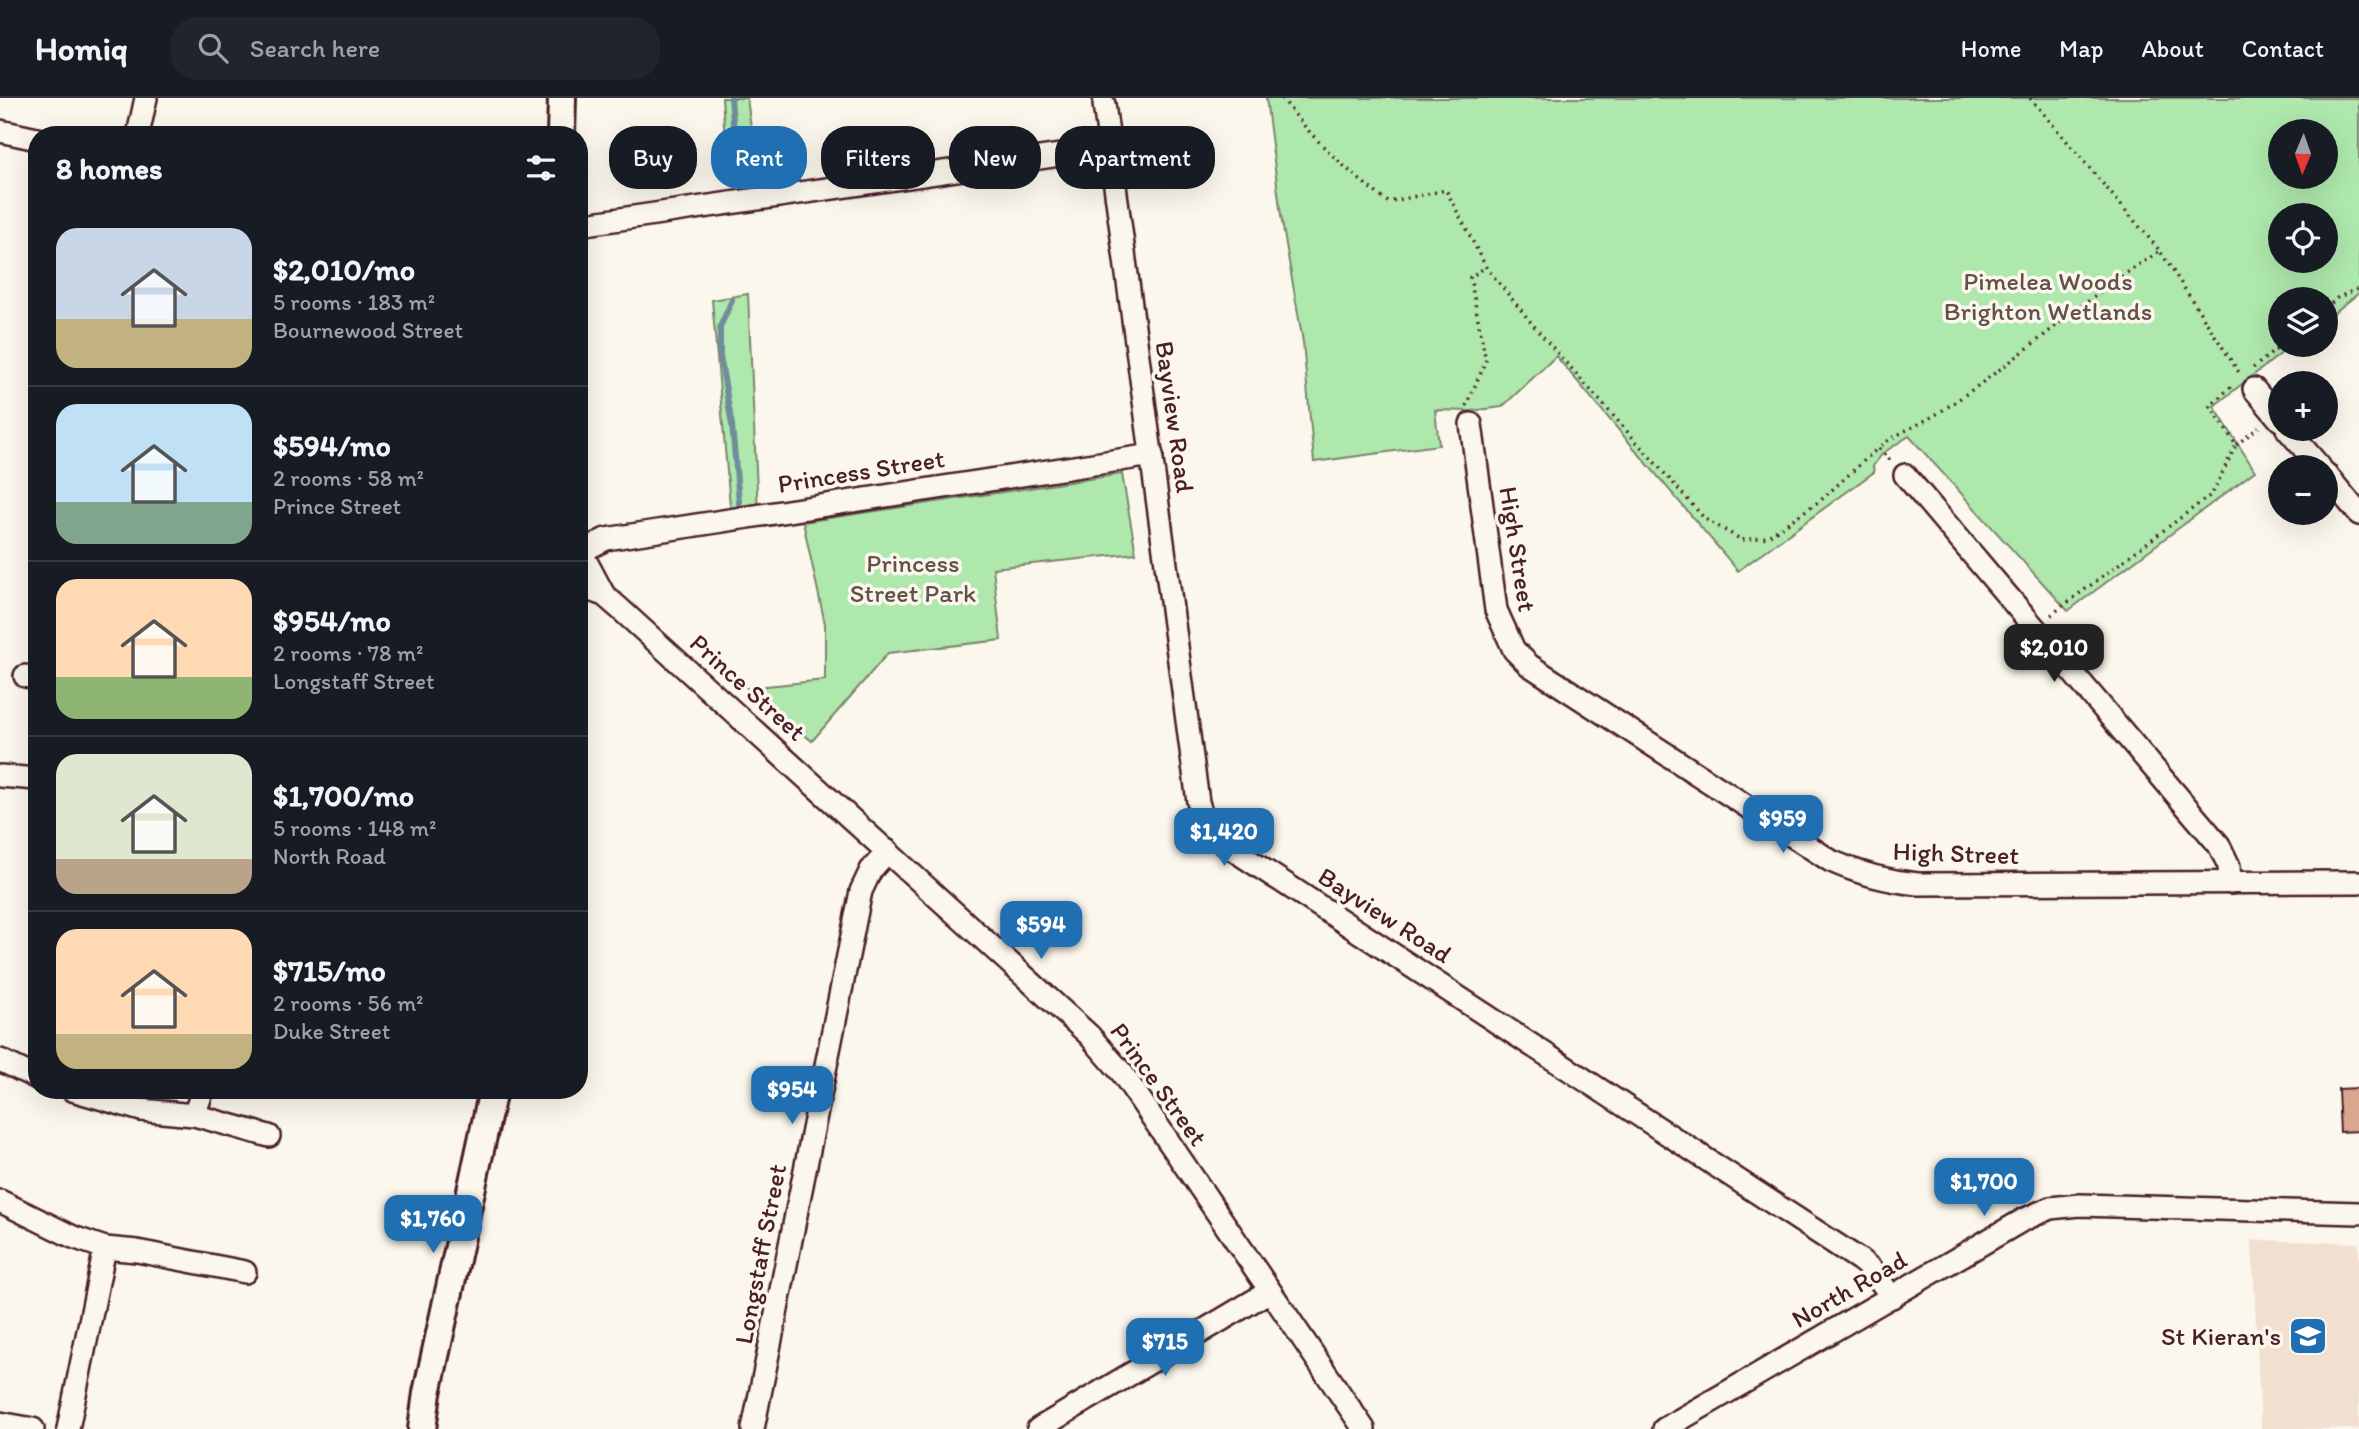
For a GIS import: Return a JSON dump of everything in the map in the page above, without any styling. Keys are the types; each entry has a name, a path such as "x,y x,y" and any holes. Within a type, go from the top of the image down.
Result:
{"main road":[{"path":"561,126 562,98"},
{"path":"422,1429 491,1099"}],"street":[{"path":"140,126 146,98"},
{"name":"Bayview Road","path":"1104,104 1106,126"},
{"path":"0,131 28,137"},
{"path":"588,224 1055,156"},
{"name":"Bayview Road","path":"1114,189 1198,802 1203,820 1214,835 1860,1260 1871,1269 1892,1297"},
{"path":"2248,383 2268,406"},
{"name":"High Street","path":"1471,424 1496,610 1514,650 1530,665 1831,861 1880,879 1918,884 2359,882"},
{"path":"2298,441 2310,455"},
{"name":"Princess Street","path":"588,546 606,539 1152,455"},
{"path":"1905,475 2219,845 2229,866 2230,883"},
{"path":"2338,489 2359,514"},
{"name":"Prince Street","path":"588,564 604,595 1060,1006 1097,1044 1122,1073 1364,1429"},
{"name":"Prince Street","path":"588,589 604,595"},
{"path":"0,776 28,778"},
{"name":"Longstaff Street","path":"753,1429 861,891 871,870 888,851"},
{"path":"0,1060 28,1074"},
{"path":"103,1099 141,1110 194,1115 269,1136"},
{"path":"194,1115 200,1099"},
{"path":"0,1201 73,1237 105,1248 137,1251 245,1272"},
{"name":"North Road","path":"1664,1429 2023,1220 2057,1207 2359,1213"},
{"path":"68,1429 105,1248"},
{"path":"1038,1429 1270,1290"},
{"path":"0,1423 33,1429"}],"path":[{"path":"1282,98 1355,178 1388,202 1446,190 1486,267 1538,331 1705,519 1742,540 1767,537 1821,500 1893,436 1942,411 2120,275 2160,251"},
{"path":"2030,98 2160,251 2248,383"},
{"path":"1471,424 1466,414 1466,402 1486,361 1470,276 1486,267"},
{"path":"2338,298 2359,288"},
{"path":"2236,445 2210,406 2248,383 2271,357"},
{"path":"2035,628 2212,494 2236,445 2268,428"},
{"path":"1878,448 1905,475"}],"shaded area":[{"name":"St Kieran's","path":"2252,1240 2359,1243 2359,1429 2261,1429"}],"green space":[{"path":"722,98 747,98 751,126 724,126"},
{"name":"Pimelea Woods Brighton Wetlands","path":"1266,98 2359,98 2359,293 2338,310 2338,287 2268,287 2268,357 2277,357 2214,406 2255,471 2068,611 1909,436 1883,453 1873,466 1874,472 1738,571 1556,356 1502,407 1471,411 1435,410 1439,445 1314,462 1303,342 1281,216"},
{"path":"748,294 758,513 731,517 712,300"},
{"name":"Princess Street Park","path":"1122,474 1136,553 993,568 1001,640 888,653 812,741 747,688 825,680 825,624 803,522"}],"building":[{"path":"2359,1088 2359,1131 2340,1132 2338,1089"}],"waterway":[{"path":"731,98 733,126"},
{"path":"732,300 720,327 720,356 732,425 740,513"}],"place":[{"name":"St Kieran's","path":"2308,1336"}]}
